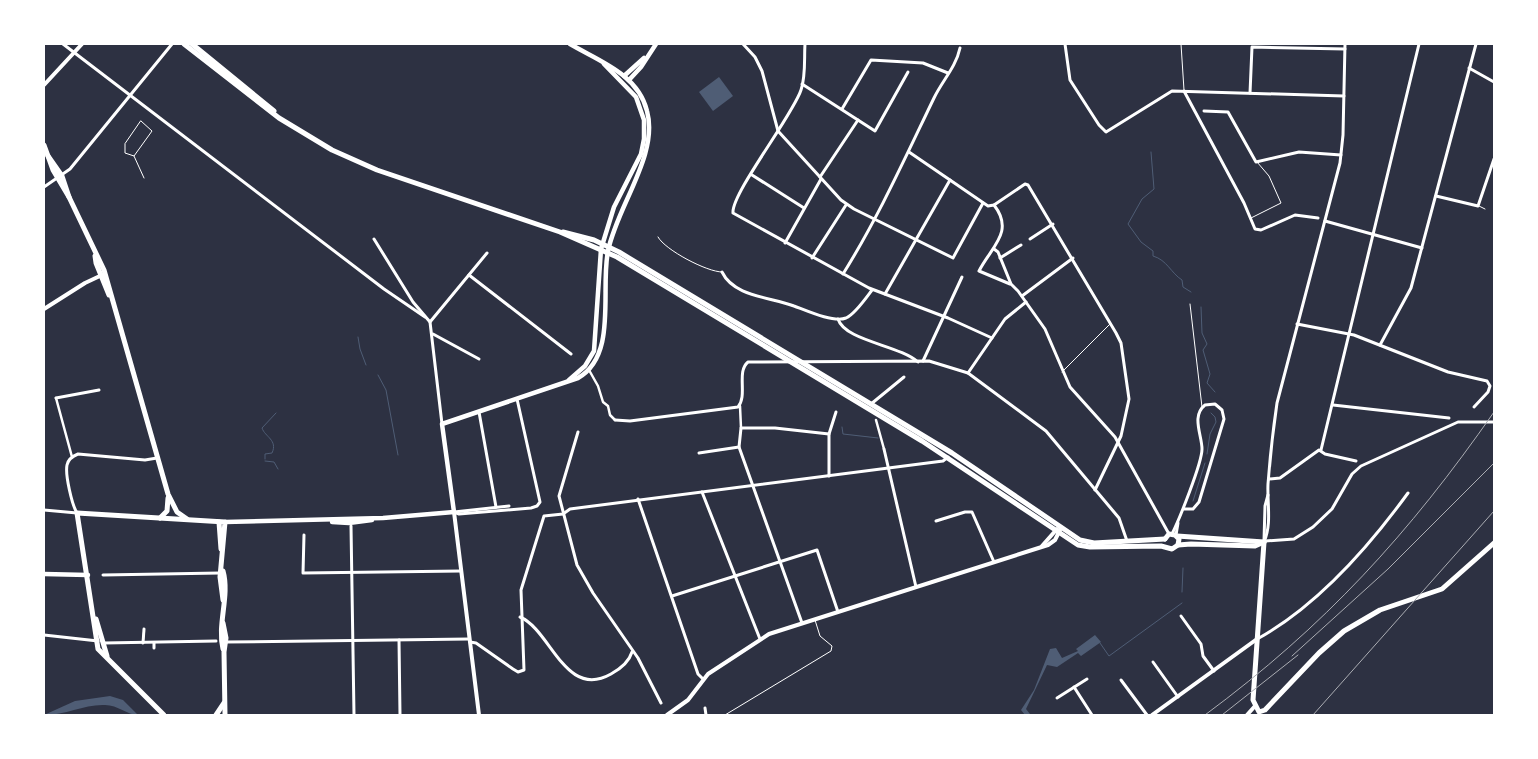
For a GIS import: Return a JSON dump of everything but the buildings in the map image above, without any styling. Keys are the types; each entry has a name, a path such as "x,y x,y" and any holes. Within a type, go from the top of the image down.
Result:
{"main road":[{"path":"184,44 243,91 322,146 352,160 560,232 572,233 609,249 871,404 1084,542 1153,542 1171,536 1264,542"},
{"path":"192,44 285,121"},
{"path":"566,382 585,366 591,357 595,345 602,246 614,207 641,154 645,125 641,108 632,92 623,82 604,64 570,44"},
{"path":"623,82 629,80 656,44"},
{"path":"623,82 625,76 646,58"},
{"path":"164,715 108,658 99,642 77,513 222,522 317,520 349,523 454,512 442,424 566,382 589,370 602,346 609,249 620,212 645,156 650,139 650,124 646,106 625,76 614,67 604,64"},
{"path":"44,145 103,275 168,494 177,512 187,519"},
{"path":"609,249 790,362 950,455 1073,544 1086,547 1167,546 1172,549 1178,545 1255,546 1264,542"},
{"path":"159,519 167,511 168,494"},
{"path":"222,522 223,623 221,639 224,652"},
{"path":"1167,546 1171,536"},
{"path":"1171,536 1178,545"},
{"path":"1264,542 1259,638 1255,668 1254,704 1259,712 1265,710 1339,635 1373,614 1442,589 1494,543"},
{"path":"44,574 88,575"},
{"path":"223,623 226,642 224,652 225,715"},
{"path":"216,715 224,703"},
{"path":"1254,704 1270,704"}],"street":[{"path":"63,44 430,322 442,424"},
{"path":"44,85 82,44"},
{"path":"44,188 60,178 172,44"},
{"path":"743,44 755,57 762,71 778,131 846,205 953,258 983,203"},
{"path":"805,44 801,90 732,211 785,243 872,290 944,316 992,338"},
{"path":"1065,44 1070,80 1101,129 1106,132 1172,91 1344,96"},
{"path":"1345,44 1341,155 1277,403 1269,478 1268,495 1270,504 1268,528 1264,542 1294,539 1313,527 1336,504 1352,474 1366,464 1458,422 1494,422"},
{"path":"1321,450 1419,44"},
{"path":"1380,345 1411,288 1476,44"},
{"path":"1250,93 1252,47 1345,50"},
{"path":"843,274 876,220 936,93 955,64 960,48"},
{"path":"842,109 871,60 923,62 948,73"},
{"path":"1469,68 1494,82"},
{"path":"802,84 875,131 908,72"},
{"path":"1184,91 1244,203 1255,229 1261,230 1295,215 1318,218"},
{"path":"1204,111 1228,112 1256,162 1299,152 1341,155"},
{"path":"785,243 820,178 858,120"},
{"path":"909,152 983,203 992,206 1003,221 994,249 985,259 979,270 1011,284"},
{"path":"1436,196 1478,206 1494,159"},
{"path":"752,175 804,208"},
{"path":"885,294 950,180"},
{"path":"992,206 1025,184 1031,188 1111,324 1120,343 1129,395 1124,429 1095,490"},
{"path":"812,258 846,205"},
{"path":"1325,221 1422,248"},
{"path":"1030,239 1053,224"},
{"path":"374,239 425,317"},
{"path":"1000,258 1021,245"},
{"path":"994,249 1011,284 1022,296 1045,329 1062,372 1074,393 1118,442 1163,526 1171,536 1178,523 1202,453 1198,421 1202,407 1210,404 1219,406 1223,413 1223,422 1200,502 1193,509 1183,509"},
{"path":"430,322 487,252"},
{"path":"1022,296 1073,258"},
{"path":"722,272 729,282 746,291 810,313 838,319 848,317 872,290"},
{"path":"44,309 84,283 103,275"},
{"path":"469,275 571,354"},
{"path":"923,361 962,277"},
{"path":"968,372 1008,315 1026,302"},
{"path":"838,319 841,326 850,332 908,354 918,362"},
{"path":"1297,324 1349,334 1448,372 1487,381 1490,386 1489,390 1474,406"},
{"path":"432,334 479,359"},
{"path":"802,623 739,447 741,428 740,406 746,364 923,361 936,362 968,372 1039,425 1121,521 1128,543"},
{"path":"585,366 598,386 603,402 608,406 610,415 615,420 630,421 740,406"},
{"path":"871,404 904,376"},
{"path":"72,457 56,398 99,390"},
{"path":"454,512 459,514 537,506 540,502 517,399"},
{"path":"1333,405 1450,418"},
{"path":"479,412 496,507"},
{"path":"829,476 829,434 836,412"},
{"path":"876,420 916,587"},
{"path":"741,428 775,428 829,434"},
{"path":"578,432 560,486 559,496 580,573 632,652 638,658 661,703"},
{"path":"699,453 739,447"},
{"path":"1269,478 1280,478 1312,453 1321,450"},
{"path":"1321,450 1325,454 1356,461"},
{"path":"44,510 77,513 72,502 67,466 72,457 78,454 145,460 158,458"},
{"path":"226,642 469,640 512,669 522,671 525,665 520,617 522,582 544,516 563,514 570,509 638,499 943,461 950,455"},
{"path":"702,492 760,639"},
{"path":"1152,715 1298,611 1368,544 1408,493"},
{"path":"638,499 698,674 703,679"},
{"path":"454,512 509,506"},
{"path":"454,512 479,715"},
{"path":"936,522 966,512 972,512 994,562"},
{"path":"351,526 354,715"},
{"path":"666,715 688,700 703,679 760,639 802,623 1040,548 1052,543 1060,527"},
{"path":"304,535 303,573 461,571"},
{"path":"672,596 816,550 838,612"},
{"path":"104,575 222,571"},
{"path":"1181,616 1200,644 1203,656 1214,671"},
{"path":"520,617 532,625 561,663 582,677 596,678 608,676 624,665 632,652"},
{"path":"143,643 144,629"},
{"path":"44,635 99,642 216,641"},
{"path":"399,640 400,715"},
{"path":"154,642 154,648"},
{"path":"1153,662 1178,697"},
{"path":"1057,698 1087,678"},
{"path":"1122,680 1147,715"},
{"path":"1074,687 1092,715"},
{"path":"1248,715 1254,704"},
{"path":"705,708 706,715"},
{"path":"1248,715 1259,712"}],"lane":[{"path":"1181,44 1184,91"},
{"path":"134,156 152,131 141,121 125,144 125,153 134,156 144,178"},
{"path":"1250,219 1281,202 1270,176 1256,162"},
{"path":"1478,206 1485,209"},
{"path":"658,237 664,245 706,269 722,272"},
{"path":"1190,304 1202,407"},
{"path":"1062,372 1111,324"},
{"path":"725,715 831,651 832,646 820,636 815,619"}],"water":[{"path":"719,77 733,96 713,111 699,92"},
{"path":"1095,635 1101,642 1081,656 1078,653 1057,667 1047,665 1026,709 1030,714 1025,715 1021,710 1034,690 1050,649 1056,648 1062,658 1078,651 1076,649"},
{"path":"110,696 123,700 138,715 114,707 98,705 44,715 75,701"}],"waterway":[{"path":"1151,152 1154,189 1142,199 1128,224 1141,242 1153,251 1153,256 1158,258 1182,280 1183,287 1191,292"},
{"path":"1201,307 1202,333 1207,344 1203,350 1210,374 1207,383 1215,392"},
{"path":"358,337 366,365"},
{"path":"378,375 386,390 398,455"},
{"path":"265,459 265,454 272,453 273,445 262,428 276,413"},
{"path":"1207,454 1210,434 1216,422 1215,417 1211,413"},
{"path":"842,427 843,434 878,438"},
{"path":"265,461 274,462 278,469"},
{"path":"1193,501 1205,463"},
{"path":"1182,592 1183,568"},
{"path":"1100,643 1109,656 1182,603"}],"railway":[{"path":"1205,715 1289,647 1363,576 1430,498 1494,412"},
{"path":"1292,656 1388,569 1494,463"},
{"path":"1313,715 1494,511"},
{"path":"1222,715 1298,655"}]}
